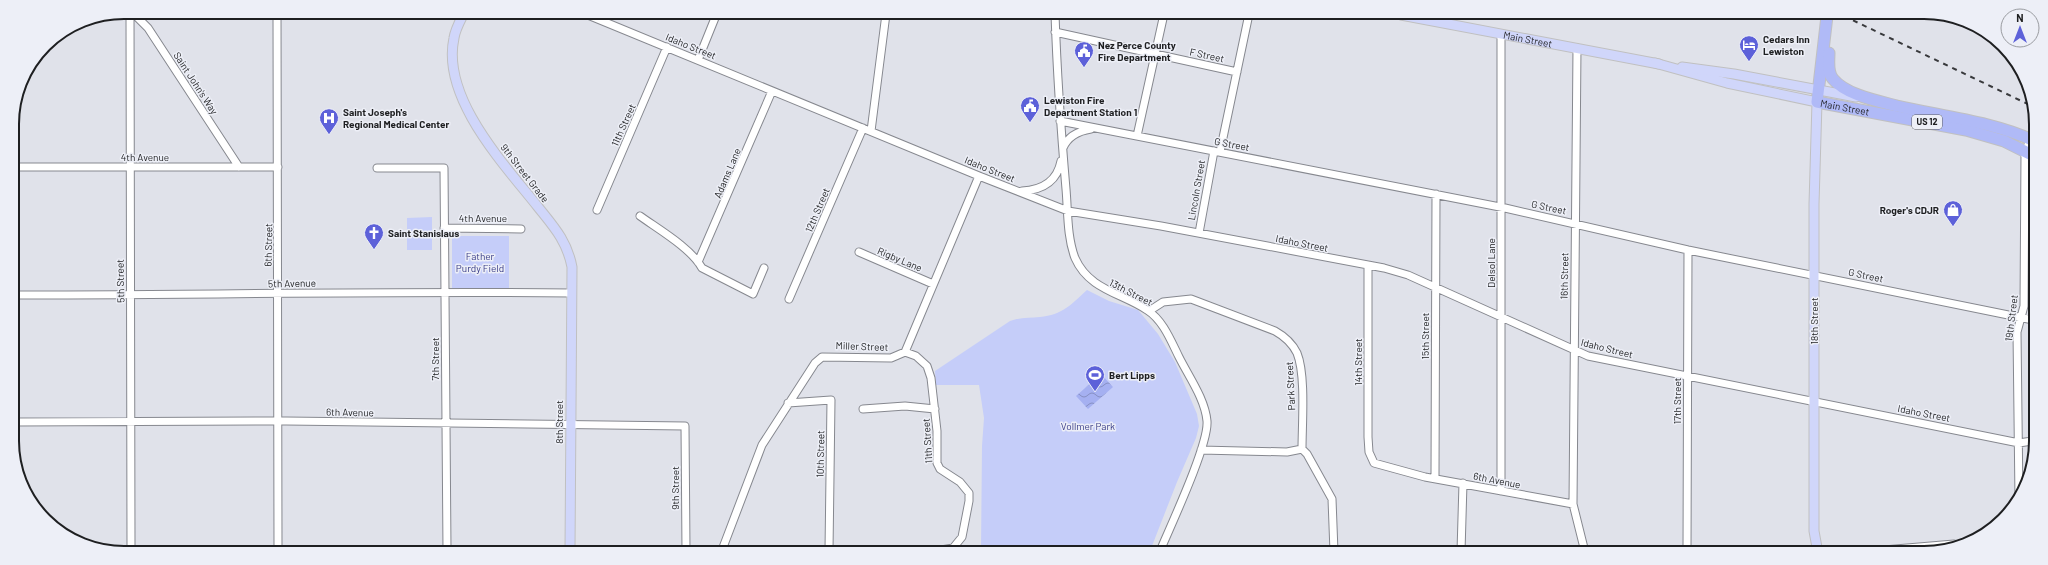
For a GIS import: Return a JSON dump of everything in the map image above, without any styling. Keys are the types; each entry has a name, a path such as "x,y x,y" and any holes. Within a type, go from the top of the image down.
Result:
{"highway":[{"name":"US 12","path":"1818,90 1827,19"},
{"name":"US 12","path":"1827,19 1831,41 1828,63 1831,76 1843,88 1873,101"},
{"name":"18th Street","path":"1817,102 1818,90"},
{"name":"Main Street","path":"1873,101 1985,125 2029,139"},
{"name":"Main Street","path":"1817,102 1966,130 2004,141 2029,153"}],"main road":[{"name":"9th Street Grade","path":"462,19 454,39 453,68 459,92 483,135 566,245 572,267 572,293"},
{"name":"Main Street","path":"1422,19 1655,63 1734,74 1873,101"},
{"name":"Main Street","path":"1655,63 1734,85 1817,102"},
{"name":"18th Street","path":"1817,102 1814,274 1814,531 1817,546"},
{"name":"8th Street","path":"570,546 572,293"}],"street":[{"name":"5th Street","path":"131,19 131,546"},
{"name":"Saint John's Way","path":"139,19 146,25 239,167"},
{"name":"6th Street","path":"277,19 278,546"},
{"name":"Idaho Street","path":"598,19 979,176 1068,211 1199,233 1398,272 1588,356 2019,443 2029,441"},
{"path":"698,60 715,19"},
{"path":"871,131 885,19"},
{"name":"13th Street","path":"1055,19 1060,122 1070,239 1076,259 1081,268 1104,290 1149,311 1165,330 1206,413 1207,430 1201,450 1162,546"},
{"path":"1137,136 1163,19"},
{"name":"Lincoln Street","path":"1199,233 1248,19"},
{"name":"F Street","path":"1055,32 1237,72"},
{"name":"Delsol Lane","path":"1501,34 1501,491"},
{"name":"11th Street","path":"597,210 666,47"},
{"name":"16th Street","path":"1573,504 1576,48"},
{"name":"Adams Lane","path":"698,262 772,90"},
{"name":"G Street","path":"1060,122 1436,194 1575,223 1591,229 1688,250 1814,274 2029,319"},
{"name":"12th Street","path":"789,299 863,128"},
{"path":"1017,191 1039,189 1048,184 1059,169 1063,149 1067,141 1074,134 1097,128"},
{"name":"4th Avenue","path":"19,167 278,167"},
{"name":"7th Street","path":"377,168 444,168 447,546"},
{"path":"905,352 979,176"},
{"name":"19th Street","path":"2019,485 2017,332 2024,306 2029,178"},
{"name":"15th Street","path":"1435,478 1436,194"},
{"path":"640,216 698,262 702,268 753,294 764,268"},
{"name":"4th Avenue","path":"444,228 521,229"},
{"name":"17th Street","path":"1687,546 1688,250"},
{"name":"Rigby Lane","path":"859,252 933,284"},
{"name":"14th Street","path":"1368,265 1368,437 1371,459"},
{"name":"5th Avenue","path":"19,295 572,293"},
{"name":"Park Street","path":"1149,311 1163,302 1191,299 1284,336 1296,352 1300,366 1302,449"},
{"name":"11th Street","path":"905,352 916,356 927,366 931,378 935,409 938,463 940,469 960,482 968,493 969,501 962,537 955,546"},
{"name":"Miller Street","path":"724,546 762,445 815,363 822,356 891,358 905,352"},
{"name":"10th Street","path":"788,403 831,400 829,546"},
{"path":"863,409 905,406 935,409"},
{"name":"6th Avenue","path":"19,422 278,421 686,426"},
{"name":"9th Street","path":"686,426 686,546"},
{"path":"1201,450 1287,452 1302,449 1307,454 1332,499 1334,546"},
{"name":"6th Avenue","path":"1371,459 1378,464 1435,478 1573,504"},
{"path":"1461,546 1463,483"},
{"path":"1573,504 1584,546"}],"green space":[{"path":"432,217 432,250 407,250 407,218"},
{"name":"Father Purdy Field","path":"452,236 509,236 509,288 452,288"},
{"name":"Vollmer Park","path":"1087,290 1109,301 1138,310 1158,334 1175,362 1197,414 1199,426 1196,438 1152,546 981,546 982,446 984,418 979,385 936,385 935,371 1010,321 1048,316 1061,311"}],"water":[{"name":"Bert Lipps","path":"1101,374 1113,387 1088,409 1076,396"}],"railway":[{"path":"1850,19 2027,104"}],"place":[{"name":"Cedars Inn Lewiston","path":"1749,62"},
{"name":"Nez Perce County Fire Department","path":"1084,68"},
{"name":"Lewiston Fire Department Station 1","path":"1030,123"},
{"name":"Saint Joseph's Regional Medical Center","path":"329,135"},
{"name":"Roger's CDJR","path":"1953,227"},
{"name":"Saint Stanislaus","path":"374,250"},
{"name":"Bert Lipps","path":"1095,392"}]}
